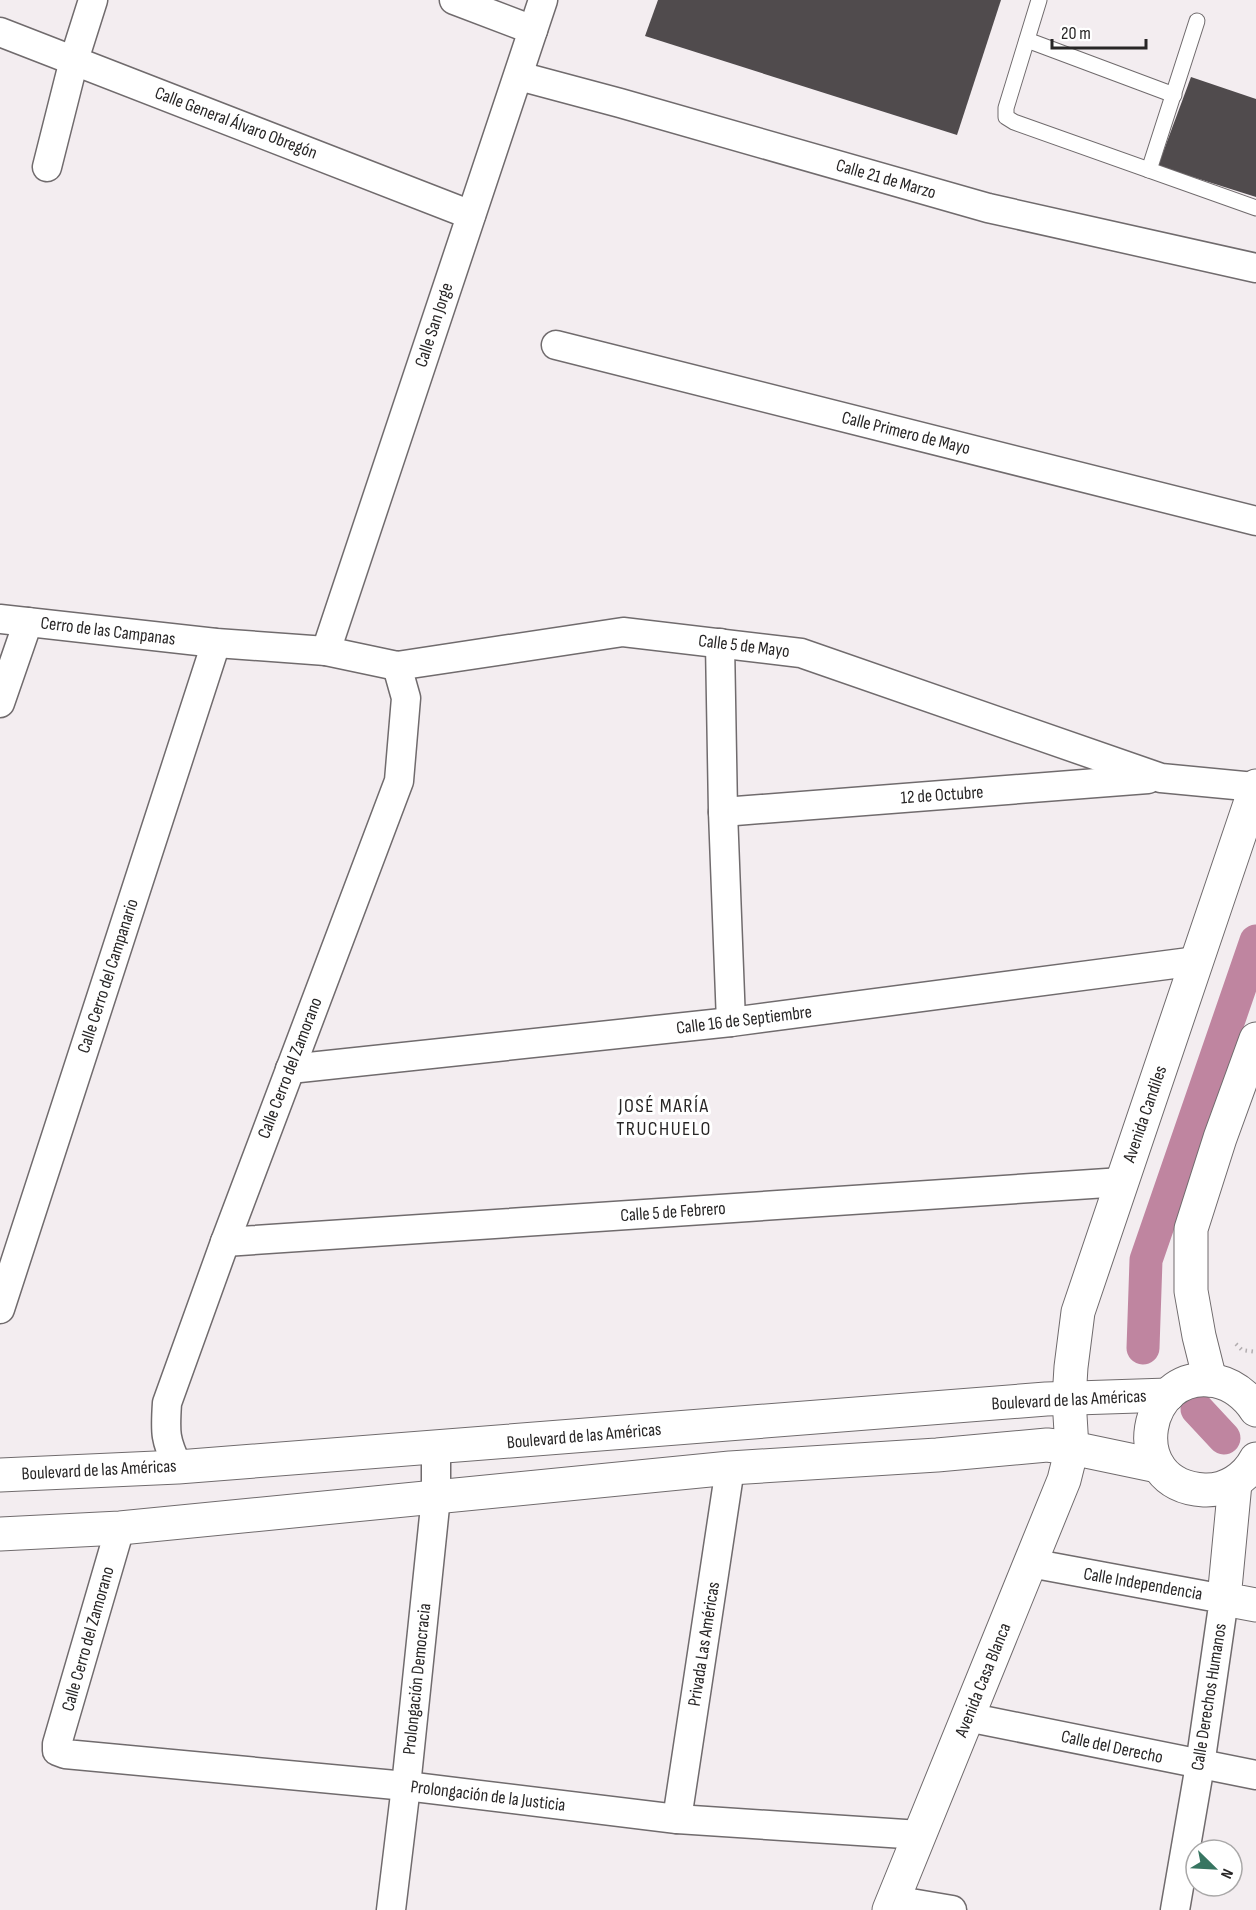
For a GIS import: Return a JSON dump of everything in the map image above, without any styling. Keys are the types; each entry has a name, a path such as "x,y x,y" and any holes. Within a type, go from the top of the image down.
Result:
{"main road":[{"name":"Avenida Candiles","path":"1072,1448 1069,1399 1071,1352 1078,1312 1256,786"},
{"path":"1240,1392 1199,1336 1191,1291 1191,1229 1220,1138 1256,1039"},
{"path":"1240,1392 1186,1383 1176,1388 1154,1415 1150,1429 1150,1446 1158,1466 1166,1476 1190,1488 1206,1490 1221,1488 1245,1471"},
{"name":"Boulevard de las Américas","path":"0,1475 178,1467 1046,1399 1168,1395"},
{"path":"0,1534 120,1528 730,1468 937,1455 1047,1445 1158,1466"},
{"name":"Avenida Casa Blanca","path":"891,1905 1064,1480 1072,1448"},
{"name":"Calle Derechos Humanos","path":"1224,1599 1245,1471"},
{"name":"Calle Independencia","path":"1224,1599 1256,1605"}],"street":[{"path":"47,166 74,60 93,0"},
{"path":"454,0 533,30"},
{"name":"Calle San Jorge","path":"326,651 543,0"},
{"name":"Calle General Álvaro Obregón","path":"0,32 471,215"},
{"name":"Calle 21 de Marzo","path":"519,76 988,208 1256,268"},
{"name":"Calle Primero de Mayo","path":"556,345 1256,521"},
{"name":"Cerro de las Campanas","path":"0,619 216,643"},
{"path":"0,703 28,622"},
{"name":"Calle 5 de Mayo","path":"216,643 326,651 397,666 623,632 801,653 1161,778 1256,786"},
{"name":"Calle Cerro del Campanario","path":"0,1309 216,643"},
{"path":"720,643 723,812 731,1022"},
{"name":"Calle Cerro del Zamorano","path":"178,1467 167,1445 165,1427 167,1403 225,1242 399,781 406,698 397,666"},
{"name":"12 de Octubre","path":"723,812 1161,778"},
{"name":"Calle 16 de Septiembre","path":"290,1069 731,1022 1197,960"},
{"name":"Calle 5 de Febrero","path":"225,1242 1122,1182"},
{"name":"Prolongación Democracia","path":"391,1910 436,1497 436,1447"},
{"name":"Privada Las Américas","path":"677,1819 730,1468"},
{"name":"Calle Cerro del Zamorano","path":"57,1751 57,1744 120,1528"},
{"name":"Calle Independencia","path":"1030,1563 1224,1599"},
{"name":"Calle Derechos Humanos","path":"1175,1910 1200,1765 1224,1599"},
{"name":"Calle del Derecho","path":"967,1717 1256,1775"},
{"name":"Prolongación de la Justicia","path":"57,1751 77,1755 406,1786 677,1819 920,1834"},
{"path":"891,1905 952,1910"}],"lane":[{"path":"1039,0 1006,108 1006,117 1014,122 1256,208"},
{"path":"1149,170 1197,21"},
{"path":"1027,40 1174,95"}],"building":[{"path":"658,0 1001,0 957,135 645,36"},
{"path":"1191,77 1256,99 1256,197 1158,166"}],"waterway":[{"path":"1143,1348 1146,1260 1256,941"},
{"path":"1197,1409 1224,1438"}],"district":[{"name":"JOSÉ MARÍA TRUCHUELO","path":"664,1118"}]}
